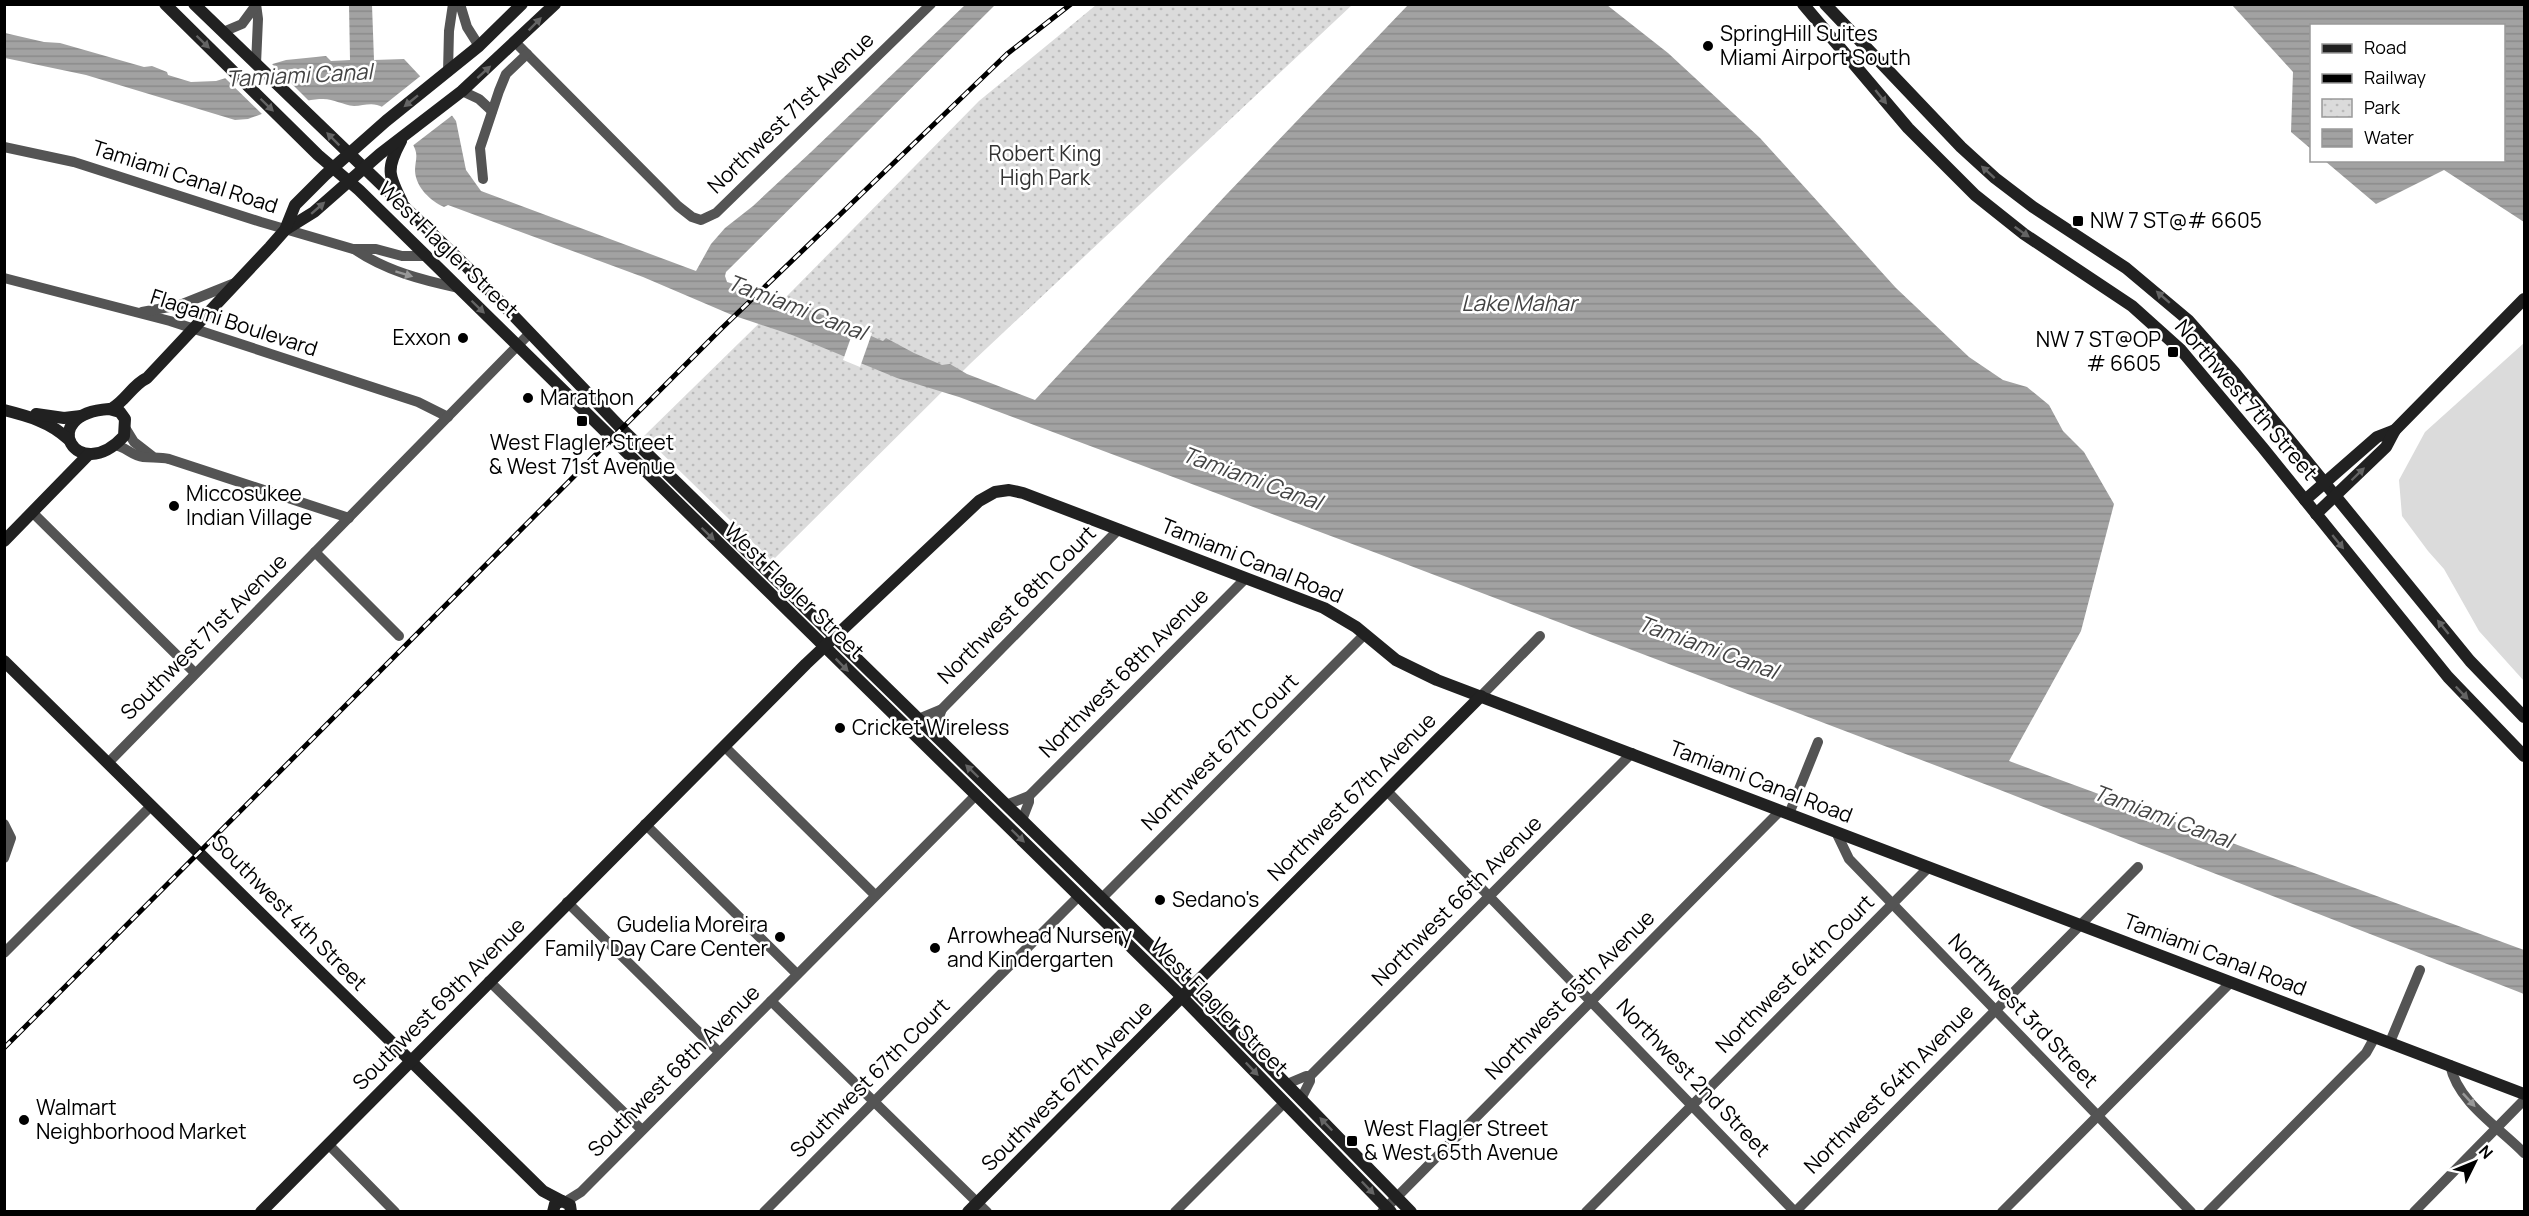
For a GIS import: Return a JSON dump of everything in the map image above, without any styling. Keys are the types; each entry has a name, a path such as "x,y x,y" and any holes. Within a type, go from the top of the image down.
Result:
{"main road":[{"name":"West Flagler Street","path":"165,4 302,139 518,345 689,516 1182,996 1386,1210"},
{"name":"West Flagler Street","path":"194,4 482,282 699,505 1191,986 1411,1212"},
{"path":"285,230 295,205 333,168 386,121 479,46 522,4"},
{"path":"111,409 123,401 139,382 147,378 285,230 314,212 363,169 462,92 555,4"},
{"name":"Northwest 7th Street","path":"1803,4 1908,128 1975,195 2024,234 2116,294 2165,334 2202,373 2448,677 2524,756"},
{"name":"Northwest 7th Street","path":"1825,4 1960,147 1995,178 2033,207 2126,268 2188,320 2235,373 2470,661 2524,717"},
{"path":"500,27 516,43"},
{"path":"402,140 391,161 390,173 407,211"},
{"path":"2316,514 2386,447 2395,430 2524,299"},
{"path":"4,411 29,416 55,428 80,453 89,454 114,445 123,436 130,406 145,387 147,378"},
{"path":"29,416 37,414 64,418 111,409 120,412 126,424"},
{"path":"63,478 71,425 82,416"},
{"path":"2305,501 2377,437 2395,430"},
{"path":"4,541 63,478 69,475 89,454"},
{"name":"Tamiami Canal Road","path":"995,492 1008,490 1023,493 1330,611 1365,634 1387,654 1407,667 2524,1094"},
{"name":"Southwest 69th Avenue","path":"261,1212 824,646 978,501 995,492"},
{"path":"689,516 699,505"},
{"name":"Southwest 4th Street","path":"4,661 546,1194 565,1208"},
{"name":"Northwest 67th Avenue","path":"1191,986 1481,696"},
{"name":"Southwest 67th Avenue","path":"968,1212 982,1207 1191,986"}],"street":[{"path":"448,72 449,31 453,4"},
{"path":"460,4 467,27 479,46"},
{"name":"Northwest 71st Avenue","path":"527,54 678,206 692,217 701,220 716,213 931,4"},
{"path":"223,32 242,24 256,5"},
{"path":"256,5 258,19 256,64"},
{"path":"483,179 480,148 492,111 506,74 527,54 516,43"},
{"path":"462,92 479,99 492,111"},
{"name":"Tamiami Canal Road","path":"4,147 74,162 285,230 353,249 386,268 459,288"},
{"name":"Tamiami Canal Road","path":"353,249 376,249 402,256 426,256"},
{"name":"Flagami Boulevard","path":"4,278 139,313 418,402 448,417"},
{"path":"139,313 180,306 237,282"},
{"name":"Southwest 71st Avenue","path":"108,763 530,333"},
{"path":"126,424 134,442 152,456"},
{"path":"114,445 122,446 142,457 152,456 211,472 349,518"},
{"path":"32,512 195,673"},
{"name":"Northwest 68th Court","path":"918,719 942,709 1119,529"},
{"path":"315,552 399,636"},
{"name":"Northwest 68th Avenue","path":"1006,805 1029,796 1246,578"},
{"name":"Northwest 67th Court","path":"1102,898 1365,634"},
{"name":"Northwest 67th Avenue","path":"1481,696 1540,636"},
{"name":"Northwest 68th Court","path":"933,733 942,709"},
{"name":"Northwest 65th Avenue","path":"1386,1210 1396,1197 1591,1001 1785,812 1818,742"},
{"path":"724,746 875,895"},
{"name":"Northwest 66th Avenue","path":"1287,1084 1310,1076 1632,753"},
{"name":"Northwest 2nd Street","path":"1387,791 1795,1212"},
{"name":"Southwest 68th Avenue","path":"565,1208 976,795"},
{"name":"Northwest 68th Avenue","path":"1022,820 1029,796"},
{"path":"4,953 152,806"},
{"path":"4,824 11,838 4,858"},
{"path":"645,824 797,974"},
{"name":"Northwest 3rd Street","path":"1836,832 1849,859 2191,1212"},
{"name":"Northwest 64th Court","path":"1586,1212 1929,867"},
{"name":"Northwest 64th Avenue","path":"1795,1212 2138,867"},
{"name":"Southwest 67th Court","path":"764,1212 1079,896"},
{"path":"567,902 720,1052"},
{"path":"2390,1042 2420,970"},
{"path":"489,981 642,1130"},
{"path":"2002,1212 2231,982"},
{"path":"771,1001 982,1207"},
{"path":"2208,1212 2366,1053 2375,1037"},
{"path":"2450,1065 2453,1080 2458,1086 2524,1153"},
{"name":"Northwest 66th Avenue","path":"1301,1099 1310,1081 1310,1076"},
{"path":"2414,1212 2524,1100"},
{"path":"1175,1212 1285,1102"},
{"path":"328,1144 395,1212"}],"green space":[{"name":"Robert King High Park","path":"1096,5 1352,5 971,363 772,561 644,436 789,294 979,101"},
{"path":"2524,343 2524,681 2479,631 2444,569 2402,516 2399,480 2425,432"}],"water":[{"name":"Lake Mahar","path":"349,5 372,5 374,60 404,59 434,91 456,121 466,170 481,191 696,271 711,244 725,228 753,206 965,5 995,5 726,272 725,276 727,282 753,290 760,297 786,301 883,341 886,338 942,365 950,364 967,374 1035,400 1226,195 1408,5 1607,5 1668,53 1760,138 1896,288 1969,357 2003,380 2027,387 2049,405 2063,431 2084,452 2114,504 2081,631 2009,761 2524,950 2524,994 1995,788 1395,560 959,397 897,378 792,335 732,315 643,277 448,205 444,207 429,197 421,188 416,177 416,152 412,143 395,116 383,107 371,104 354,106 327,99 314,100 284,106 248,119 235,120 86,75 5,58 5,33 44,42 60,43 144,67 152,66 167,72 168,75 191,82 216,81 286,60 326,56 331,61 350,60"},
{"path":"2232,5 2524,5 2524,222 2444,170 2376,204 2326,162 2505,162 2505,24 2310,24 2310,148 2291,132 2293,72"}],"pier":[{"path":"269,61 312,104 264,116 223,76"},
{"path":"423,74 454,114 411,147 396,123 379,109"},
{"path":"855,326 872,333 860,367 843,360"}],"railway":[{"path":"4,1048 721,329 1007,54 1071,4"}],"place":[{"name":"SpringHill Suites Miami Airport South","path":"1708,46"},
{"name":"NW 7 ST@# 6605","path":"2078,221"},
{"name":"Exxon","path":"463,338"},
{"name":"NW 7 ST@OP # 6605","path":"2173,352"},
{"name":"Marathon","path":"528,398"},
{"name":"West Flagler Street & West 71st Avenue","path":"582,421"},
{"name":"Miccosukee Indian Village","path":"174,506"},
{"name":"Cricket Wireless","path":"840,728"},
{"name":"Sedano's","path":"1160,900"},
{"name":"Gudelia Moreira Family Day Care Center","path":"780,937"},
{"name":"Arrowhead Nursery and Kindergarten","path":"935,948"},
{"name":"Walmart Neighborhood Market","path":"24,1120"},
{"name":"West Flagler Street & West 65th Avenue","path":"1352,1141"}],"water label":[{"name":"Tamiami Canal","path":"299,75"},
{"name":"Tamiami Canal","path":"797,307"},
{"name":"Tamiami Canal","path":"1252,478"},
{"name":"Tamiami Canal","path":"1708,647"},
{"name":"Tamiami Canal","path":"2163,816"}]}
